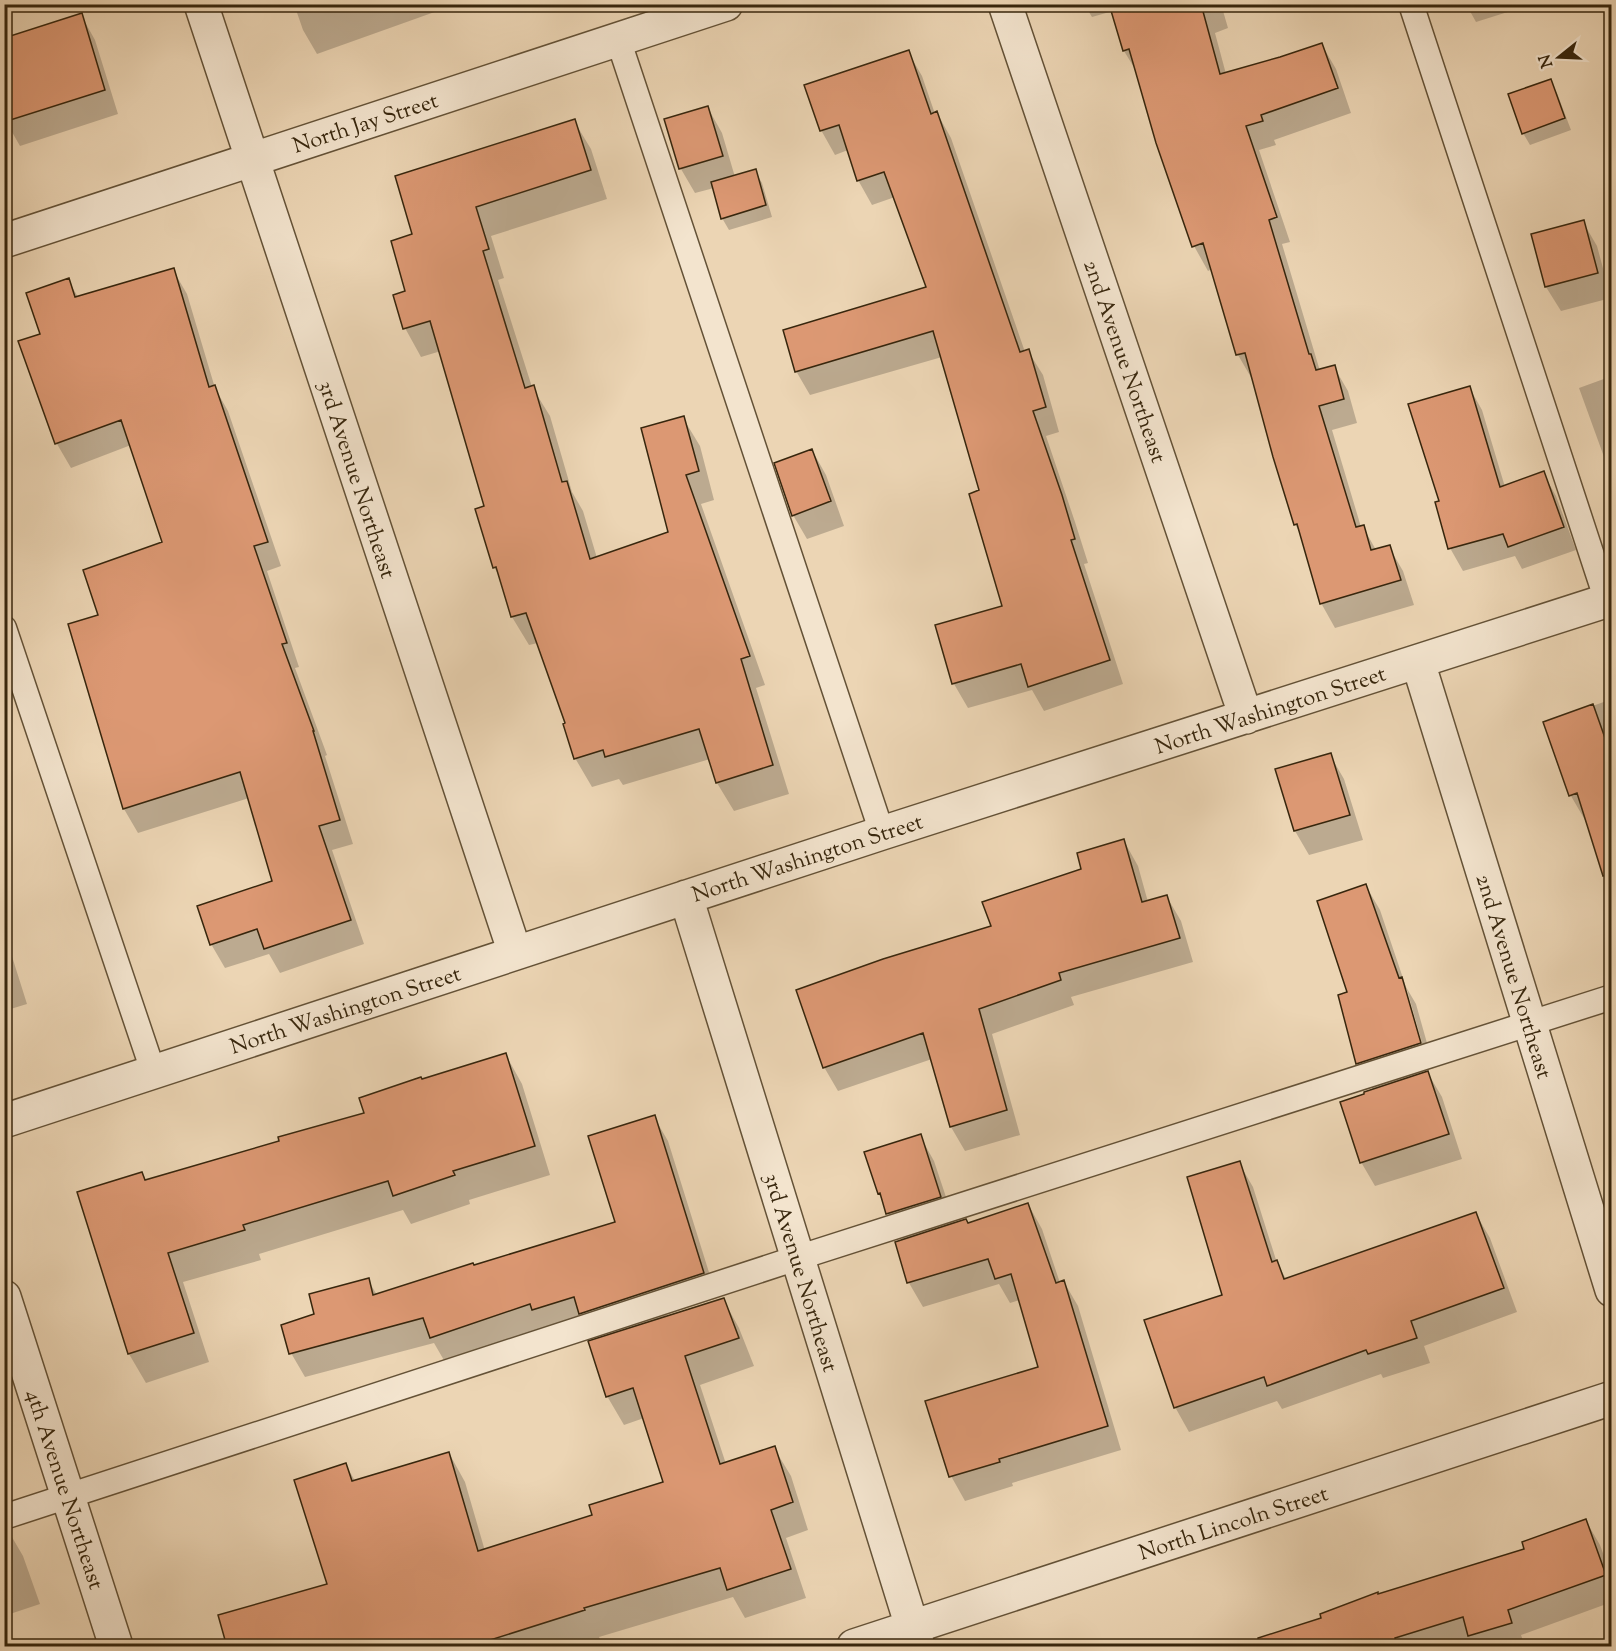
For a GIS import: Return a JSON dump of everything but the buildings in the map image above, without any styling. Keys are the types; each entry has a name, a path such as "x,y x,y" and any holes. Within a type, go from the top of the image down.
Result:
{"street":[{"name":"3rd Avenue Northeast","path":"201,4 515,953"},
{"name":"North Jay Street","path":"4,241 726,4"},
{"name":"2nd Avenue Northeast","path":"1005,4 1246,717"},
{"name":"North Washington Street","path":"4,1120 882,833 1609,600"},
{"name":"2nd Avenue Northeast","path":"1418,662 1611,1290"},
{"name":"3rd Avenue Northeast","path":"686,897 916,1637"},
{"name":"4th Avenue Northeast","path":"4,1297 116,1647"},
{"name":"North Lincoln Street","path":"854,1647 916,1637 1611,1398"}],"lane":[{"path":"1411,4 1609,600"},
{"path":"618,39 882,833"},
{"path":"4,628 153,1071"},
{"path":"4,1517 797,1258 1611,997"}]}
